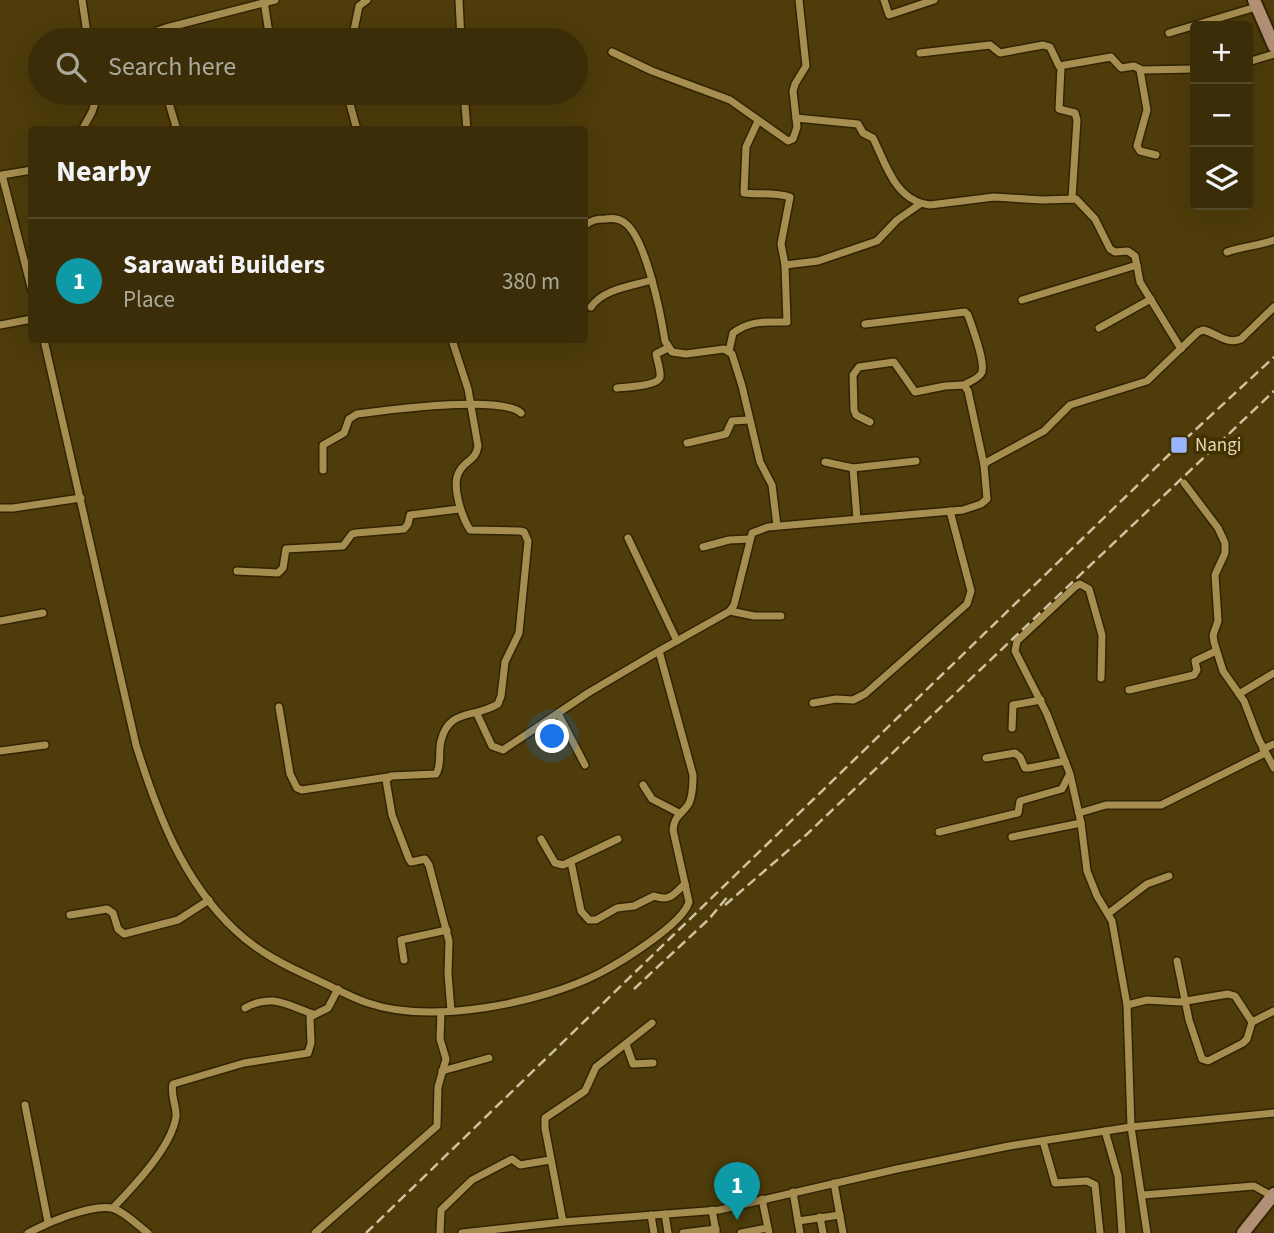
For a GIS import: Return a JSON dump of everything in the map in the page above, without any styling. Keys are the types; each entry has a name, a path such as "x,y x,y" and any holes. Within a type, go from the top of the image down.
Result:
{"main road":[{"path":"1255,3 1274,46"},
{"path":"1243,1233 1273,1196"}],"street":[{"path":"82,0 86,28"},
{"path":"166,28 275,0"},
{"path":"459,0 460,28"},
{"path":"612,52 652,71 730,100 788,141 796,135 795,84 806,66 799,0"},
{"path":"884,0 889,15 934,0"},
{"path":"264,1 268,28"},
{"path":"354,28 362,1"},
{"path":"1169,33 1255,3"},
{"path":"920,53 990,45 1000,53 1043,45 1050,47 1057,65 1061,67 1111,57 1121,68 1134,66 1140,70 1190,69"},
{"path":"1253,60 1274,54"},
{"path":"1061,67 1059,108 1075,113 1077,120 1072,198"},
{"path":"1140,70 1147,110 1138,149 1156,155"},
{"path":"84,126 94,105"},
{"path":"170,105 176,126"},
{"path":"350,105 356,126"},
{"path":"465,105 467,126"},
{"path":"796,118 858,124 863,133 873,138 882,163 892,178 903,192 920,204 994,197 1042,201 1072,198 1081,201 1110,249 1131,253 1136,259 1138,275 1181,349"},
{"path":"758,121 746,147 744,192 757,195 782,194 790,197 781,244 785,265 787,322 754,322 738,329 733,333 729,351 742,386 760,462 772,485 777,526"},
{"path":"28,170 1,173 28,276"},
{"path":"785,265 818,261 877,241 897,220 920,204"},
{"path":"588,224 595,220 615,218 623,221 632,231 652,280 668,348 679,355 724,349 729,351"},
{"path":"1227,252 1274,240"},
{"path":"1022,300 1137,265"},
{"path":"591,307 607,294 652,280"},
{"path":"1099,328 1151,299"},
{"path":"984,465 1044,431 1070,405 1147,381 1198,332 1203,330 1226,341 1235,341 1241,339 1274,307"},
{"path":"865,324 965,312 982,372 964,385 915,393 894,362 859,367 853,375 854,410 856,415 870,422"},
{"path":"0,325 28,320"},
{"path":"45,343 118,671 152,797 177,851 209,901 234,929 258,949 287,967 369,1004 441,1012 495,1007 562,990 609,968 679,919 689,902 673,830 674,820 688,804 693,775 659,651"},
{"path":"279,707 290,774 297,788 302,790 388,777 436,775 439,770 441,742 448,723 493,707 500,700 505,662 519,634 528,541 526,535 520,531 474,531 468,526 459,509 456,480 458,473 477,454 478,446 468,390 453,343"},
{"path":"617,388 659,380 656,354 668,348"},
{"path":"477,714 492,746 503,750 659,651 730,611 739,589 752,533 760,528 950,512 981,504 987,499 984,465 968,391 964,385"},
{"path":"323,470 323,445 344,433 352,415 470,405 508,406 521,413"},
{"path":"687,443 723,435 728,432 732,422 750,420"},
{"path":"825,462 853,468 916,461"},
{"path":"853,468 857,519"},
{"path":"1184,482 1218,528 1225,542 1226,553 1215,579 1218,621 1213,638 1223,671 1239,694 1274,768"},
{"path":"0,508 81,498"},
{"path":"237,571 278,573 283,568 284,553 290,548 343,546 352,534 404,529 410,515 459,509"},
{"path":"813,703 836,699 853,700 865,694 967,604 971,591 950,512"},
{"path":"628,538 677,641"},
{"path":"702,547 729,540 750,539"},
{"path":"1101,678 1101,627 1089,589 1080,584 1015,646 1017,655 1041,700 1070,774 1082,823 1087,871 1097,896 1112,921 1127,1005 1131,1127 1147,1233"},
{"path":"730,611 754,616 781,616"},
{"path":"0,621 43,612"},
{"path":"1129,690 1194,675 1197,670 1195,661 1216,651"},
{"path":"1239,694 1274,673"},
{"path":"1012,728 1013,705 1041,700"},
{"path":"558,713 585,765"},
{"path":"1079,813 1106,805 1161,804 1274,744"},
{"path":"0,751 45,745"},
{"path":"986,758 1015,753 1020,757 1024,768 1065,761"},
{"path":"939,832 1018,813 1020,801 1062,789 1070,774"},
{"path":"388,777 386,783 396,829 410,861 427,861 447,930 451,1011"},
{"path":"643,786 652,799 679,813"},
{"path":"1012,837 1082,823"},
{"path":"541,839 555,863 563,865 618,839"},
{"path":"571,862 581,911 589,920 596,920 617,908 634,905 654,896 669,898 685,884"},
{"path":"1108,913 1147,884 1169,876"},
{"path":"71,915 107,909 113,913 118,929 124,934 178,920 209,901"},
{"path":"404,960 401,940 447,930"},
{"path":"1177,961 1199,1053 1205,1061 1243,1044 1252,1022 1274,1012"},
{"path":"113,1208 144,1176 173,1126 176,1111 171,1089 173,1084 244,1063 309,1053 309,1021 313,1014 328,1008 338,989"},
{"path":"1127,1005 1147,1000 1174,1002 1233,995 1252,1022"},
{"path":"245,1008 256,1002 269,1000 313,1014"},
{"path":"315,1233 438,1126 438,1087 446,1055 440,1039 441,1012"},
{"path":"563,1222 550,1160 545,1118 585,1091 596,1067 652,1023"},
{"path":"626,1044 633,1064 653,1063"},
{"path":"442,1071 489,1058"},
{"path":"24,1105 48,1222"},
{"path":"462,1233 712,1210 1043,1141 1131,1127 1274,1113"},
{"path":"1105,1131 1118,1176 1122,1233"},
{"path":"1043,1141 1055,1183 1087,1181 1095,1185 1100,1233"},
{"path":"440,1233 443,1206 472,1180 512,1159 520,1165 550,1160"},
{"path":"834,1183 842,1233"},
{"path":"1143,1195 1254,1186 1273,1196"},
{"path":"793,1192 800,1233"},
{"path":"742,1233 768,1230 762,1199"},
{"path":"28,1233 48,1222 98,1209 113,1208 148,1233"},
{"path":"683,1233 716,1231 712,1210"},
{"path":"665,1214 668,1233"},
{"path":"651,1215 654,1233"},
{"path":"798,1221 839,1215"},
{"path":"820,1217 823,1233"}],"railway":[{"path":"366,1233 1179,445 1274,357"},
{"path":"725,905 806,835 1274,391"},
{"path":"634,989 709,919 729,895"}],"place":[{"name":"Nangi","path":"1179,445"},
{"name":"Sarawati Builders","path":"737,1220"}]}
